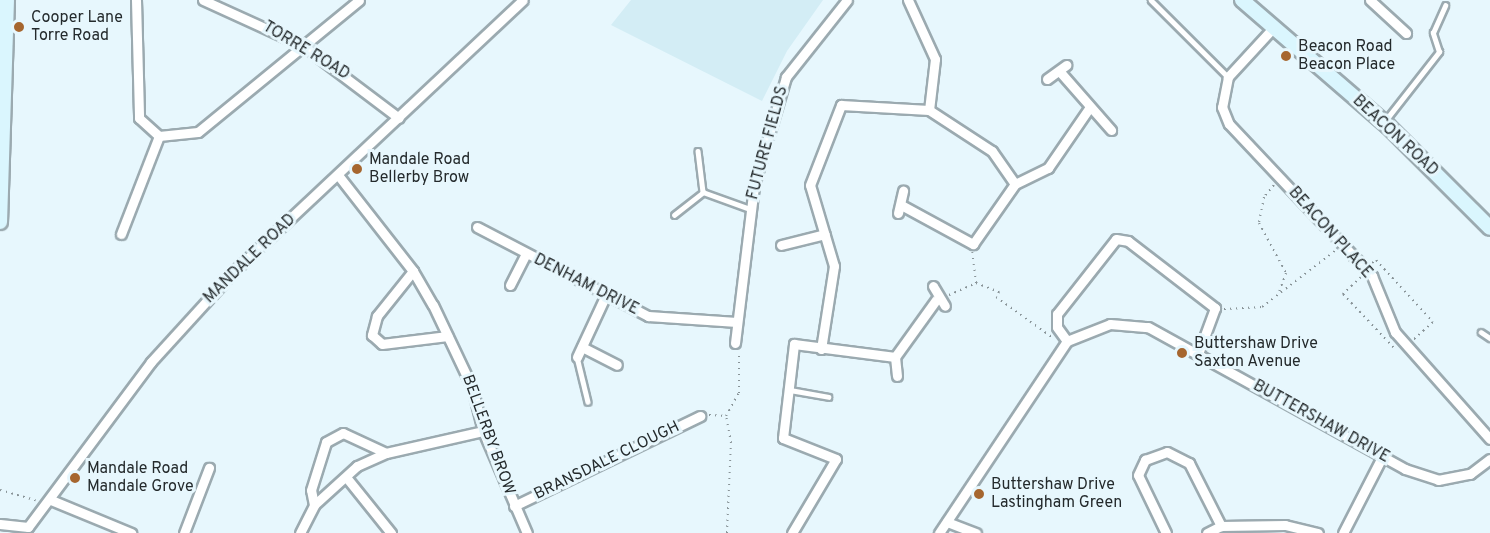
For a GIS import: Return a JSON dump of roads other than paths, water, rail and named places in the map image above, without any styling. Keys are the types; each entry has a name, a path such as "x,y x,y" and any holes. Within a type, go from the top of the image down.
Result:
{"main road":[{"path":"0,222 7,0"},
{"name":"BEACON ROAD","path":"1242,0 1384,123 1489,223"}],"street":[{"path":"136,0 139,118 159,136 198,132 358,0"},
{"name":"TORRE ROAD","path":"204,0 224,3 303,45 399,118"},
{"name":"MANDALE ROAD","path":"0,524 28,526 48,503 151,362 231,274 523,0"},
{"name":"FUTURE FIELDS","path":"735,343 750,209 786,77 847,0"},
{"path":"908,0 935,59 929,110"},
{"path":"1370,0 1406,33"},
{"path":"1228,77 1273,28"},
{"path":"1047,79 1064,69 1090,107 1111,130"},
{"name":"BEACON PLACE","path":"1228,77 1222,106 1229,124 1372,276 1395,333 1490,439"},
{"path":"821,349 834,266 810,185 841,105 929,110 992,151 1015,184"},
{"path":"903,191 900,209 973,244 1015,184 1048,168 1090,107"},
{"path":"122,234 159,136"},
{"name":"BELLERBY BROW","path":"338,175 413,271 448,336 472,387 483,431 514,506 528,533"},
{"name":"DENHAM DRIVE","path":"477,226 604,297 657,319 737,322"},
{"path":"781,245 825,234"},
{"path":"939,533 1066,344 1057,327 1057,314 1116,239 1128,241 1215,308 1198,354"},
{"path":"510,285 526,254"},
{"path":"413,271 377,316 372,335 382,344 448,336"},
{"path":"933,286 936,300 945,306"},
{"path":"578,357 604,297"},
{"path":"897,376 895,357 936,300"},
{"name":"BUTTERSHAW DRIVE","path":"1066,344 1110,324 1148,327 1382,457 1438,480 1470,474 1490,459"},
{"path":"792,533 836,459 783,438 794,344 895,357"},
{"path":"582,347 617,365"},
{"name":"BRANSDALE CLOUGH","path":"514,506 700,416"},
{"path":"300,533 314,505 345,477 386,453 483,431"},
{"path":"314,505 311,490 326,442 343,433 386,453"},
{"path":"1166,533 1138,475 1145,460 1167,452 1189,463 1221,526"},
{"path":"1343,533 1382,457"},
{"path":"184,533 209,468"},
{"path":"345,477 391,533"},
{"path":"48,503 131,533"},
{"path":"947,522 976,533"},
{"path":"1207,533 1221,526 1285,525 1318,533"}],"lane":[{"path":"1151,0 1228,77"},
{"path":"1384,123 1439,52 1434,28 1445,6"},
{"path":"698,151 703,192"},
{"path":"703,192 750,209"},
{"path":"674,215 703,192"},
{"path":"1480,332 1490,338"},
{"path":"578,357 588,402"},
{"path":"790,390 828,397"}],"place":[{"name":"Cooper Lane Torre Road","path":"19,27"},
{"name":"Beacon Road Beacon Place","path":"1286,56"},
{"name":"Mandale Road Bellerby Brow","path":"357,169"},
{"name":"Buttershaw Drive Saxton Avenue","path":"1182,353"},
{"name":"Mandale Road Mandale Grove","path":"75,478"},
{"name":"Buttershaw Drive Lastingham Green","path":"979,494"}]}
